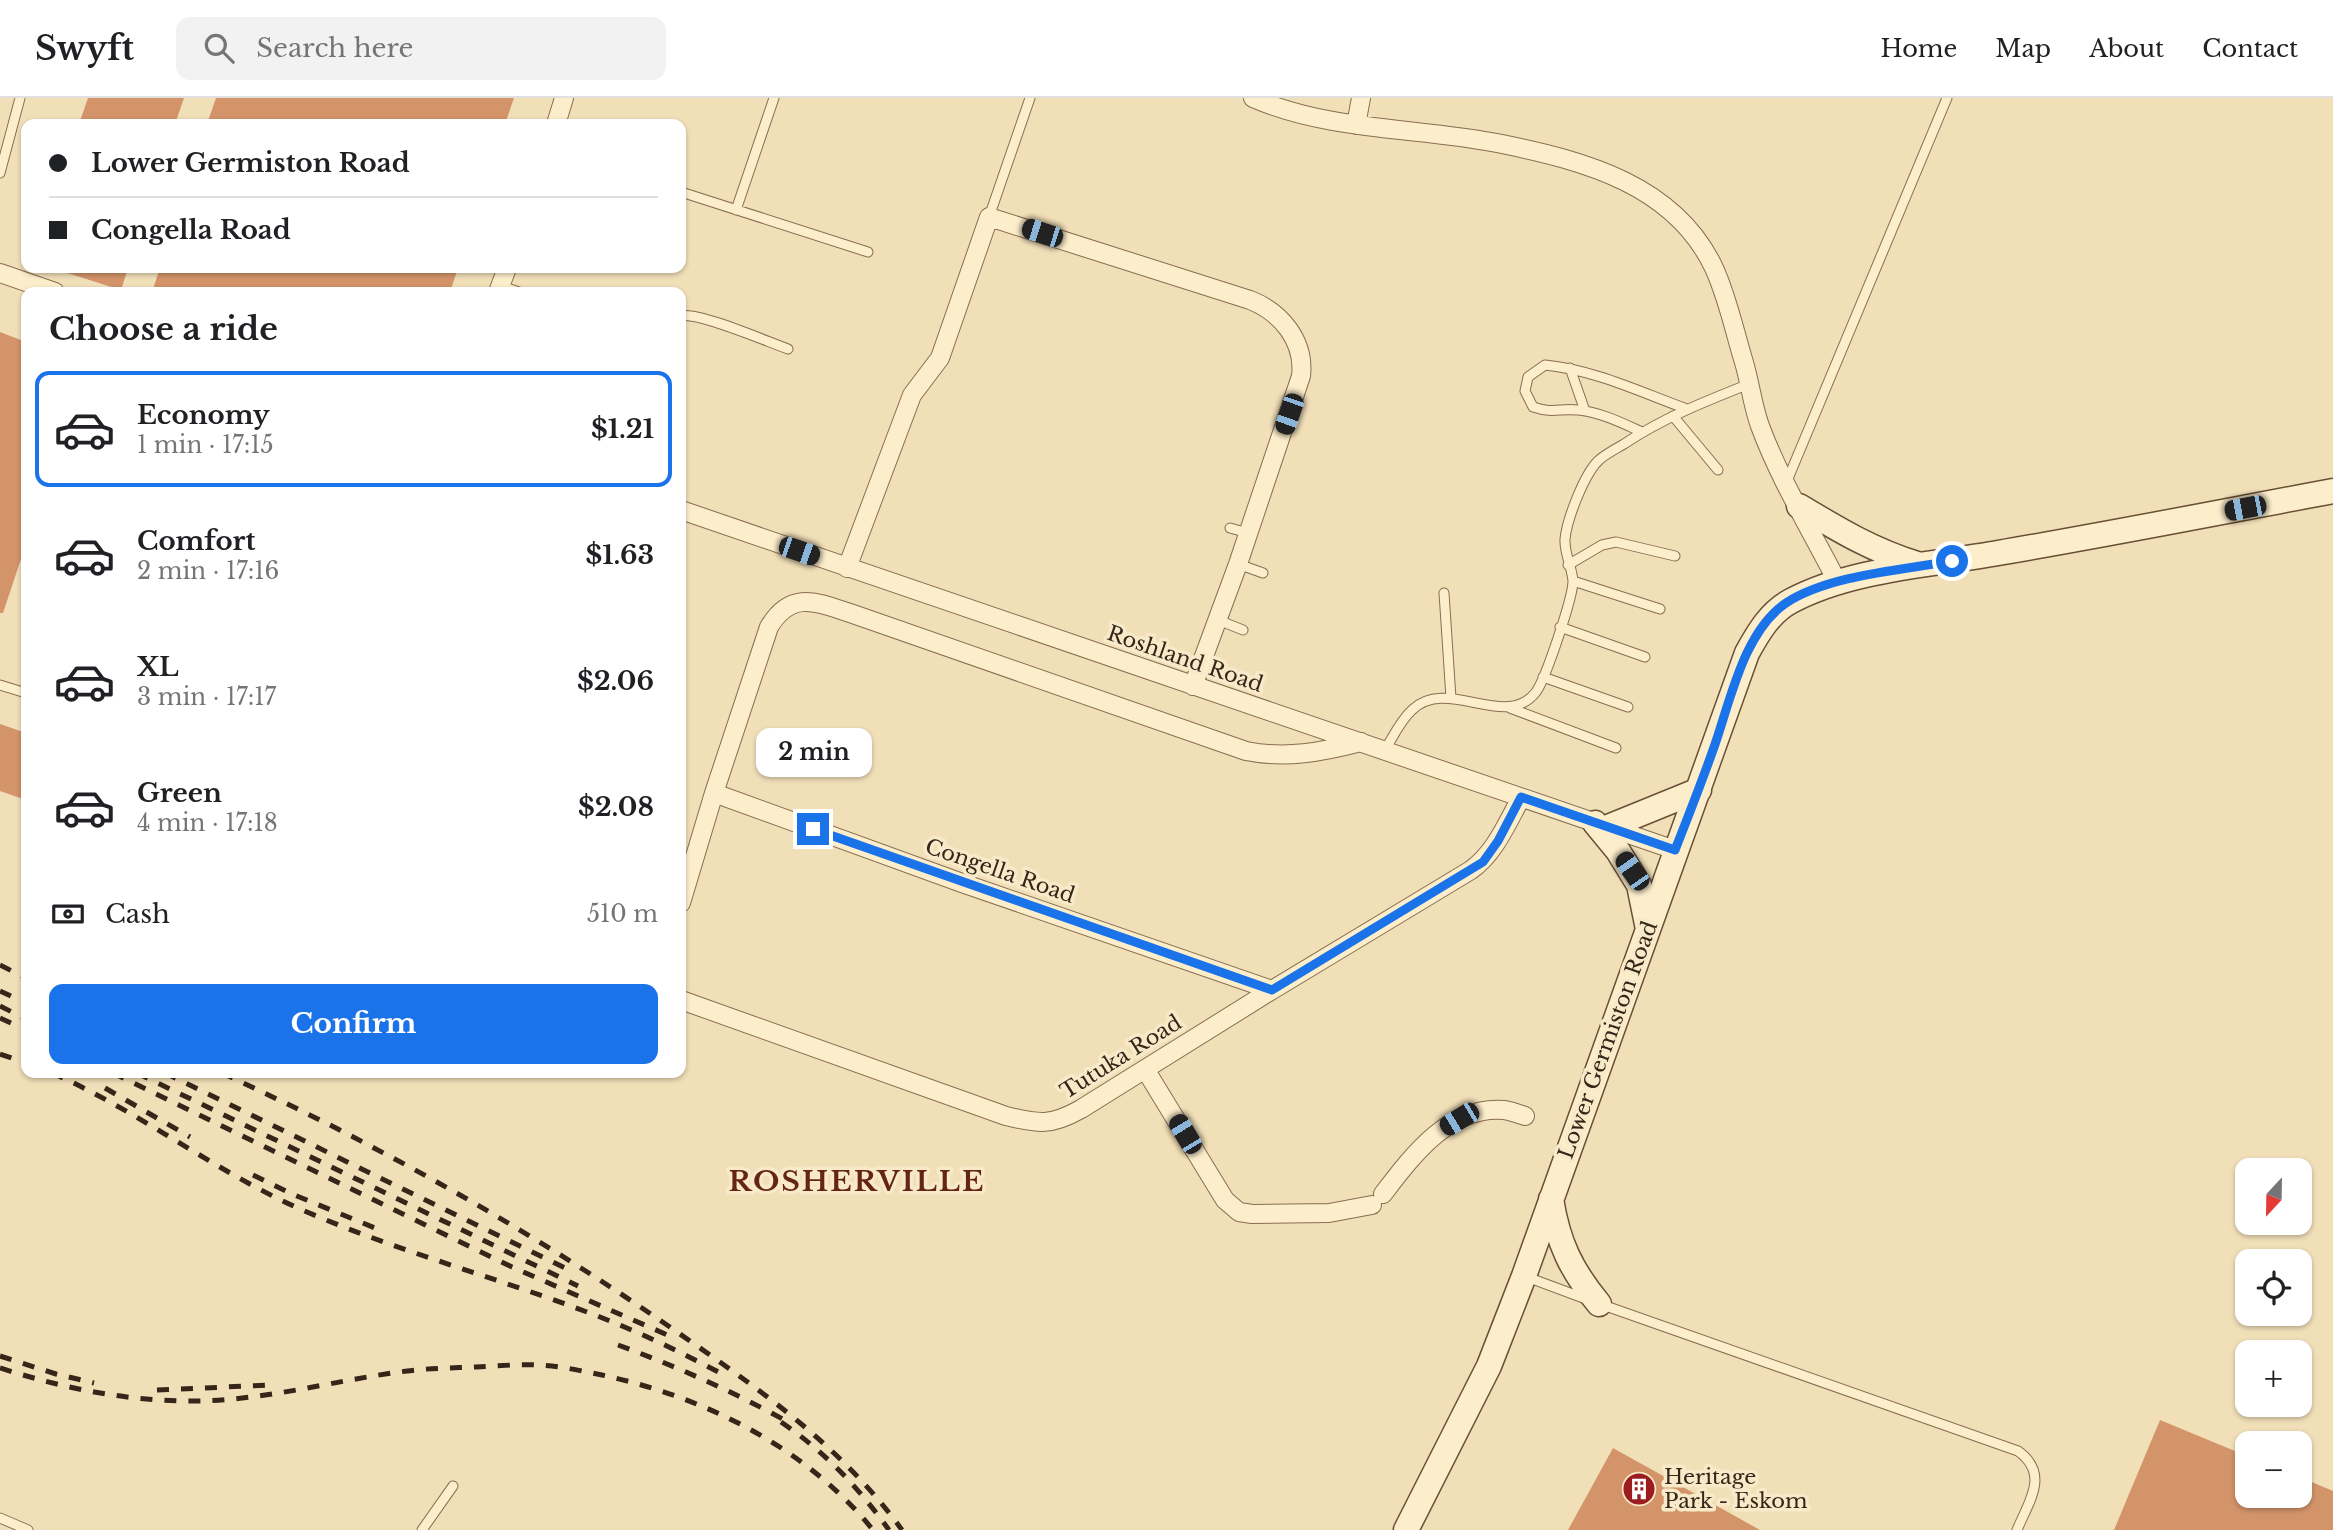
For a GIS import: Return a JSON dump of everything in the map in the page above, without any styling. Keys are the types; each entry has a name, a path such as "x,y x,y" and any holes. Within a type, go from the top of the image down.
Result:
{"street":[{"path":"558,119 565,98"},
{"path":"1253,98 1293,114 1501,144 1593,168 1618,176 1665,206 1684,226 1714,269 1745,363 1759,423 1786,483 1838,583"},
{"path":"1356,125 1361,98"},
{"path":"847,568 912,395 940,358 989,217 1250,300 1262,305 1282,320 1300,350 1303,364 1238,564 1193,686"},
{"path":"0,273 41,287"},
{"name":"Lower Germiston Road","path":"1406,1530 1476,1394 1524,1276 1747,653 1775,612 1810,592 1878,573 2333,491"},
{"path":"1799,506 1858,542 1925,566"},
{"name":"Roshland Road","path":"686,512 1675,850"},
{"path":"686,886 769,627 777,613 789,606 810,600 1246,751 1266,755 1295,755 1328,751 1361,742"},
{"path":"1648,930 1639,885 1602,825 1699,790"},
{"name":"Congella Road","path":"714,793 1272,990"},
{"name":"Tutuka Road","path":"686,1002 1006,1116 1036,1124 1065,1119 1483,862 1498,841 1521,797"},
{"path":"1145,1069 1224,1200 1234,1209 1252,1214 1307,1214 1378,1200 1404,1166 1439,1131 1459,1119 1481,1112 1504,1110 1525,1116"},
{"path":"1550,1198 1566,1255 1580,1281 1599,1304"}],"lane":[{"path":"0,173 20,98"},
{"path":"736,210 774,98"},
{"path":"989,217 1030,98"},
{"path":"1786,483 1947,98"},
{"path":"686,194 868,252"},
{"path":"686,314 788,349"},
{"path":"1643,432 1595,412 1575,409 1548,412 1533,407 1525,391 1528,377 1545,365 1570,368 1594,374 1687,409"},
{"path":"1570,368 1585,411"},
{"path":"1509,708 1525,703 1537,691 1568,604 1573,581 1565,540 1577,497 1588,472 1599,460 1643,432 1687,409 1749,384"},
{"path":"1673,416 1718,470"},
{"path":"1230,528 1248,533"},
{"path":"1568,565 1602,545 1616,542 1675,556"},
{"path":"1238,564 1263,573"},
{"path":"1573,581 1660,609"},
{"path":"1444,593 1451,698"},
{"path":"1217,620 1242,630"},
{"path":"1560,627 1645,657"},
{"path":"1543,677 1628,707"},
{"path":"0,685 21,691"},
{"path":"1385,750 1413,708 1431,700 1451,698 1509,708 1616,748"},
{"path":"1524,1276 2018,1451 2030,1460 2036,1473 2035,1488 2017,1530"},
{"path":"422,1530 453,1486"},
{"path":"0,1518 29,1530"}],"building":[{"path":"88,98 184,98 177,119 81,119"},
{"path":"216,98 514,98 507,119 209,119"},
{"path":"67,273 126,273 122,287 112,287"},
{"path":"158,273 456,273 452,287 154,287"},
{"path":"0,332 21,340 21,559 3,613 0,613"},
{"path":"0,724 21,731 21,798 0,791"},
{"path":"2160,1420 2235,1451 2235,1508 2312,1508 2312,1482 2333,1491 2333,1530 2114,1530"},
{"name":"Heritage Park - Eskom","path":"1613,1448 1760,1530 1568,1530"}],"railway":[{"path":"0,965 21,976"},
{"path":"0,991 21,1001"},
{"path":"0,1006 21,1016"},
{"path":"0,1018 21,1028"},
{"path":"0,1054 21,1061"},
{"path":"62,1078 117,1106 242,1180 307,1212 605,1319 726,1376"},
{"path":"123,1078 512,1267 672,1337"},
{"path":"147,1078 578,1286"},
{"path":"175,1078 565,1268"},
{"path":"232,1078 336,1128 455,1192 535,1239 652,1315 777,1404 831,1450 880,1501 902,1530"},
{"path":"105,1088 190,1137"},
{"path":"253,1175 375,1228"},
{"path":"618,1345 706,1381 790,1423"},
{"path":"0,1356 94,1383"},
{"path":"0,1368 94,1392 143,1399 192,1401 246,1398 424,1369 531,1365 579,1370 678,1397 751,1430 785,1450 817,1474 846,1500 873,1530"},
{"path":"157,1390 272,1385"},
{"path":"781,1422 812,1445 840,1471 866,1499 889,1530"}],"place":[{"name":"Heritage Park - Eskom","path":"1639,1489"}],"district":[{"name":"ROSHERVILLE","path":"857,1181"}],"route":[{"path":"813,829 1272,990 1483,862 1498,841 1521,797 1675,850 1747,653 1775,612 1810,592 1838,583 1878,573 1952,561"}]}
